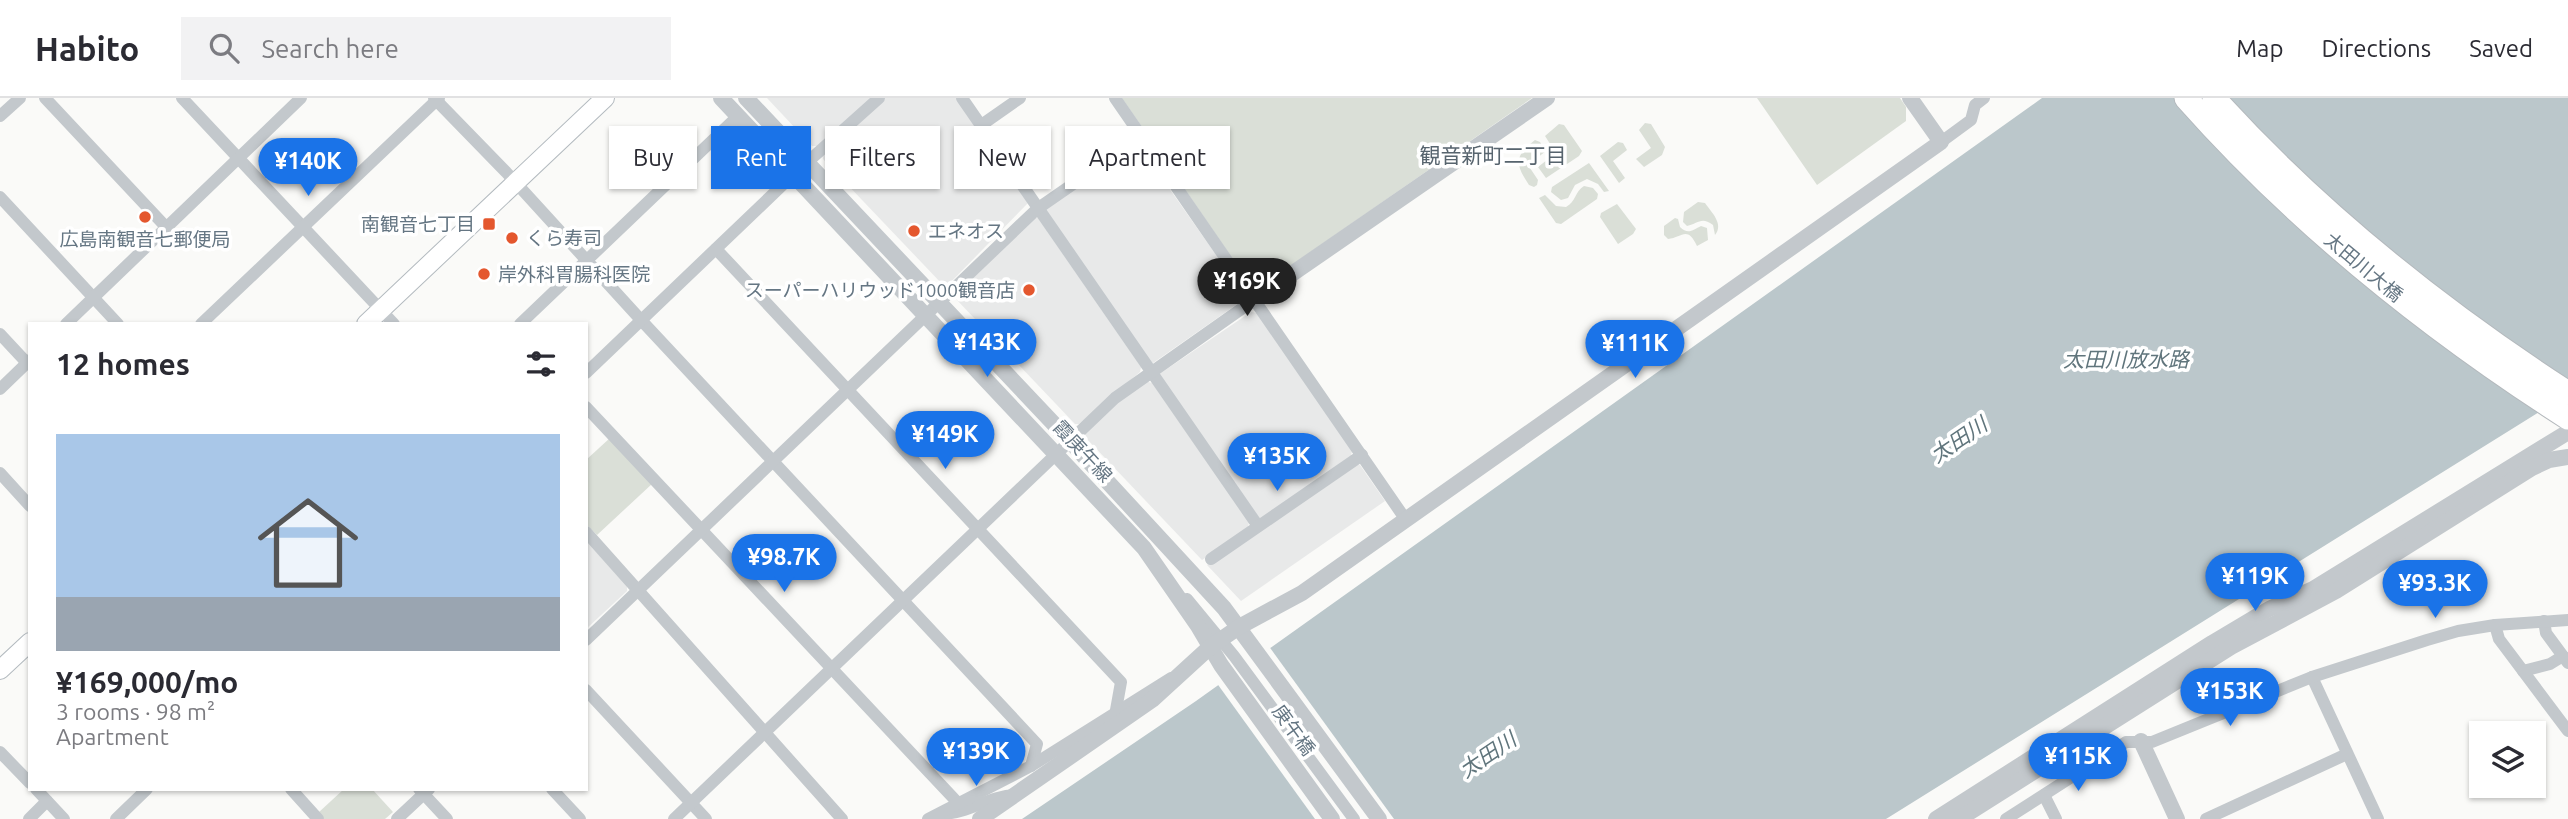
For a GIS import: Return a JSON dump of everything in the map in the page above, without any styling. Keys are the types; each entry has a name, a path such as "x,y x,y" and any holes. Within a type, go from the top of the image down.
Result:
{"highway":[{"path":"2178,98 2214,130"},
{"name":"太田川大橋","path":"2186,98 2214,130 2301,213 2381,282 2473,353 2566,414"},
{"name":"太田川大橋","path":"2214,98 2319,202 2390,264 2466,324 2566,414"}],"main road":[{"path":"368,322 605,98"},
{"path":"0,670 28,644"}],"street":[{"path":"0,117 20,98"},
{"path":"44,98 166,227"},
{"path":"182,98 392,322"},
{"path":"68,322 301,98"},
{"name":"霞庚午線","path":"721,98 747,126"},
{"path":"746,98 773,126"},
{"path":"811,158 879,98"},
{"path":"963,99 979,126 1020,98"},
{"path":"1115,98 1134,126"},
{"path":"674,819 1115,398 1547,98"},
{"path":"1910,98 1941,142"},
{"path":"979,819 1152,700 1216,643 1239,627 1302,593 1941,142 1971,120 1975,105 1984,98"},
{"path":"203,322 437,99 1037,744 1031,766"},
{"path":"522,322 738,116"},
{"path":"811,166 1070,440 1239,627 1379,819"},
{"path":"588,371 778,189"},
{"name":"霞庚午線","path":"806,189 1144,548 1228,661"},
{"path":"1023,189 1258,526"},
{"path":"588,638 1037,209 1066,189"},
{"path":"1177,189 1406,520"},
{"path":"0,197 116,322"},
{"path":"716,249 1121,682 1116,710"},
{"path":"0,334 28,361 0,389"},
{"path":"588,409 958,803"},
{"path":"1936,819 2211,643 2269,609 2313,589 2566,414"},
{"path":"1211,559 1362,455"},
{"path":"1959,819 2231,648 2336,591 2532,468 2549,460 2568,457"},
{"path":"0,473 27,496"},
{"path":"588,534 842,819"},
{"path":"2006,819 2126,743 2152,742 2312,677 2458,631 2495,625 2568,620"},
{"path":"2522,671 2565,659 2546,633 2544,621"},
{"path":"2495,625 2499,639 2568,731"},
{"path":"1228,661 1354,819"},
{"name":"庚午橋","path":"1228,661 1332,819"},
{"path":"933,817 1031,766 1116,710 1180,673"},
{"path":"2312,677 2378,819"},
{"path":"588,692 706,819"},
{"path":"2141,741 2177,819"},
{"path":"0,752 28,781"},
{"path":"2206,819 2347,754"},
{"path":"38,791 64,819"},
{"path":"116,819 145,791"},
{"path":"293,791 318,819"},
{"path":"397,819 424,791 447,819"},
{"path":"554,791 580,819"},
{"path":"933,817 958,814 1001,796 1015,795"},
{"path":"2044,795 2056,819"},
{"path":"29,819 47,802"}],"shaded area":[{"path":"767,98 872,98 840,126 825,126 825,139 817,146 811,145 811,126 793,126"},
{"path":"884,98 956,98 975,126 954,126 954,189 1018,189 1028,203 947,286 943,285 852,189 940,189 940,126 852,126"},
{"path":"1122,98 1532,98 1263,285 1248,281 1185,189 1230,189 1230,126 1141,126"},
{"path":"1757,98 1900,98 1906,107 1906,121 1817,185"},
{"path":"1645,123 1651,124 1665,147 1662,155 1644,167 1636,159 1651,148 1639,130"},
{"path":"1559,124 1564,125 1582,151 1579,156 1546,178 1538,167 1556,153 1545,136"},
{"path":"1535,140 1540,142 1546,151 1528,165 1538,180 1534,187 1524,178 1519,161 1523,151"},
{"path":"1618,142 1623,143 1627,150 1613,161 1625,178 1619,183 1600,156"},
{"path":"1589,163 1609,191 1604,192 1598,184 1587,179 1575,185 1568,198 1561,200 1551,192 1552,187"},
{"path":"1584,186 1593,188 1598,194 1597,199 1561,224 1556,223 1539,198 1545,195 1556,206 1566,207"},
{"path":"1073,189 1170,189 1245,296 1153,363 1147,361 1045,208"},
{"path":"1698,202 1705,203 1716,219 1718,227 1715,235 1713,225 1709,222 1702,221 1687,226 1683,222 1684,212"},
{"path":"1617,204 1636,229 1618,244 1600,217 1601,213"},
{"path":"1032,218 1038,218 1141,367 1140,372 1079,424 1075,424 956,299 956,294"},
{"path":"1675,218 1686,231 1701,226 1707,228 1708,240 1697,246 1687,234 1668,239 1664,235 1664,226"},
{"path":"1251,312 1257,313 1352,451 1351,456 1260,519 1158,375"},
{"path":"1145,381 1152,383 1249,522 1248,528 1202,560 1086,438 1085,434 1117,402"},
{"path":"610,438 653,483 597,535 588,526 588,458"},
{"path":"1354,463 1360,465 1385,501 1241,601 1207,565"},
{"path":"588,543 627,586 627,591 588,627"},
{"path":"342,791 374,791 393,812 385,819 324,819 318,813"}],"water":[{"name":"太田川放水路","path":"2042,98 2568,98 2568,394 1886,819 1022,819 1196,701"}],"pier":[{"path":"1268,645 1394,819 1315,819 1216,682"}],"place":[{"name":"広島南観音七郵便局","path":"145,217"},
{"name":"南観音七丁目","path":"489,224"},
{"name":"エネオス","path":"914,231"},
{"name":"くら寿司","path":"512,238"},
{"name":"岸外科胃腸科医院","path":"484,274"},
{"name":"スーパーハリウッド1000観音店","path":"1029,290"}],"district":[{"name":"観音新町二丁目","path":"1493,156"}],"water label":[{"name":"太田川","path":"1959,440"},
{"name":"太田川","path":"1488,755"}]}
